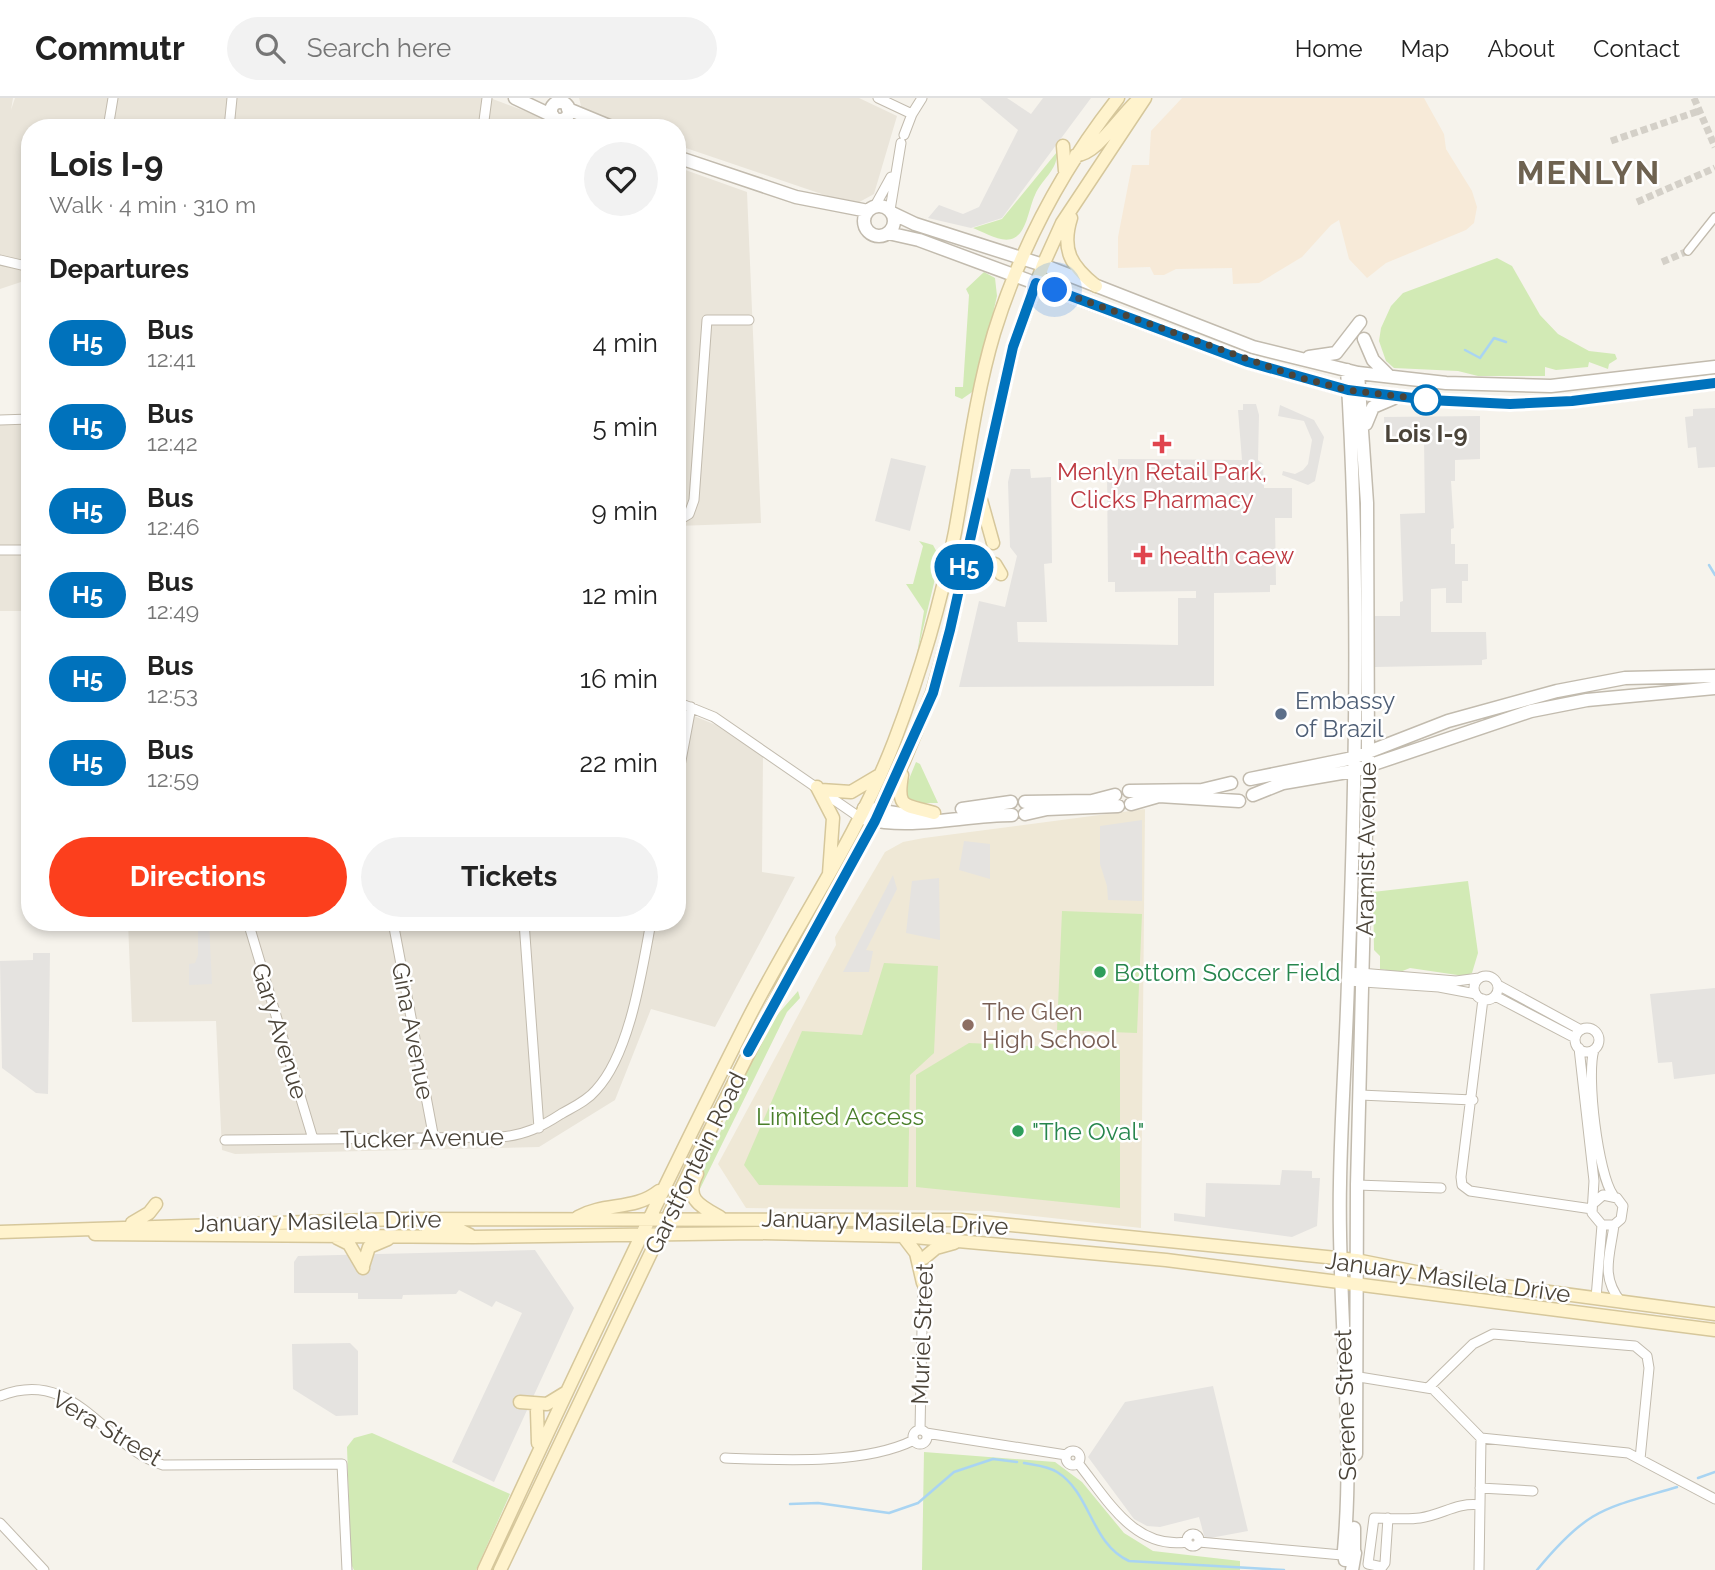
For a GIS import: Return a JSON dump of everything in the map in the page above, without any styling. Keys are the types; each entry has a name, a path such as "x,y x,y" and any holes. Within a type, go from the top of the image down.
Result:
{"main road":[{"name":"Garstfontein Road","path":"484,1570 661,1189 744,1027 830,874 881,774 931,630 954,533 993,337 1013,275 1065,171 1118,98"},
{"name":"Garstfontein Road","path":"500,1570 566,1425 696,1158 789,973 878,816 904,761 933,693 1013,347 1036,283 1078,198 1143,98"},
{"path":"1076,155 1093,150 1115,121 1143,98"},
{"path":"1063,146 1065,171"},
{"path":"1078,198 1068,230 1067,253 1075,268 1096,286"},
{"path":"980,493 986,526 993,543"},
{"path":"959,589 976,567 986,562 995,564 1001,574"},
{"path":"904,761 899,793 902,802 910,808 934,813"},
{"path":"819,788 851,792 881,774"},
{"path":"819,788 833,818 830,874"},
{"path":"696,1158 699,1169 691,1186 692,1198 700,1207 722,1218"},
{"path":"575,1219 592,1210 641,1203 661,1189"},
{"path":"125,1226 144,1218 156,1204"},
{"name":"January Masilela Drive","path":"0,1231 395,1219 722,1218 973,1221 1356,1260 1451,1279 1715,1314"},
{"path":"395,1219 400,1226 456,1228 473,1237"},
{"path":"864,1219 916,1226 925,1238"},
{"path":"325,1221 349,1226 362,1236"},
{"path":"139,1237 161,1225 183,1236"},
{"name":"January Masilela Drive","path":"49,1231 139,1237 661,1234 903,1236 964,1240 1339,1280 1715,1330"},
{"path":"331,1236 349,1244 363,1267 367,1250 374,1243 412,1236"},
{"path":"903,1236 916,1253 923,1283"},
{"path":"924,1258 936,1248 964,1240"},
{"path":"1596,1298 1599,1305 1607,1309 1715,1324"},
{"path":"520,1402 547,1404 559,1399 568,1390"},
{"path":"537,1411 540,1428 537,1454"}],"street":[{"path":"110,119 113,98"},
{"path":"230,119 232,98"},
{"path":"484,119 487,98"},
{"path":"515,98 561,106 580,119"},
{"path":"529,98 561,106 592,119"},
{"path":"878,98 912,114"},
{"path":"888,233 894,222 891,211 894,169 912,114 922,98"},
{"path":"686,153 738,176"},
{"path":"686,161 827,207 869,213 891,211 915,224 1043,265 1220,335 1292,358 1352,372 1489,386 1551,386 1715,368"},
{"path":"894,169 869,213 872,234 888,233 919,240 1248,362 1354,391 1461,402 1550,402 1715,383"},
{"path":"1688,251 1715,217"},
{"path":"0,260 21,265"},
{"path":"686,516 694,500 708,320 749,320"},
{"path":"1292,358 1336,353 1360,323"},
{"path":"1364,339 1376,364 1391,377"},
{"name":"Aramist Avenue","path":"1339,1259 1353,771 1352,372"},
{"name":"Aramist Avenue","path":"1354,391 1364,431 1367,759 1357,1283"},
{"path":"1364,431 1373,407 1404,397"},
{"path":"0,420 21,419"},
{"path":"0,550 21,550"},
{"path":"878,816 1159,796 1238,801 1249,799 1253,794 1283,783 1353,771 1367,759 1448,721 1557,691 1625,678 1715,676"},
{"path":"1123,799 1202,790 1231,783 1240,776 1250,779 1353,758 1367,759 1531,710 1587,700 1715,688"},
{"path":"686,705 714,717 819,788 862,813 910,823 1018,808"},
{"path":"686,734 691,707"},
{"path":"1250,779 1253,794"},
{"path":"1231,783 1230,794 1238,801"},
{"name":"Gary Avenue","path":"251,931 313,1139"},
{"name":"Gina Avenue","path":"395,931 434,1139"},
{"path":"525,931 538,1128"},
{"name":"Tucker Avenue","path":"225,1140 516,1136 538,1128 588,1098 609,1071 635,1002 649,931"},
{"path":"1348,976 1440,987 1480,997 1496,996 1578,1034"},
{"path":"1364,978 1456,981 1490,976 1498,985 1578,1034"},
{"path":"1479,978 1475,984 1480,997 1473,1100 1462,1185 1470,1191 1593,1205"},
{"path":"1496,996 1498,985"},
{"path":"1578,1034 1587,1028 1596,1032 1599,1042 1594,1050 1590,1073 1603,1175 1613,1195 1621,1202 1623,1211 1614,1225 1607,1276 1609,1286 1622,1303"},
{"path":"1578,1034 1594,1217 1602,1225 1614,1225"},
{"path":"1579,1048 1588,1052 1594,1050"},
{"path":"1360,1095 1473,1100"},
{"path":"1357,1185 1441,1188"},
{"path":"1593,1205 1603,1195 1613,1195"},
{"path":"1596,1298 1602,1225"},
{"name":"Muriel Street","path":"924,1435 925,1238"},
{"name":"Serene Street","path":"1339,1259 1339,1280 1351,1376"},
{"name":"Serene Street","path":"1348,1559 1351,1376 1357,1283"},
{"path":"1429,1387 1473,1344 1493,1334 1635,1346 1647,1356 1649,1368 1640,1459"},
{"path":"1351,1376 1429,1387 1445,1397 1480,1438 1479,1570"},
{"name":"Vera Street","path":"0,1396 34,1388 57,1395 78,1405 140,1454 163,1465 342,1464 347,1570"},
{"path":"725,1458 831,1458 896,1447 914,1440 914,1433 1066,1455 1068,1464 1078,1463 1130,1527 1156,1540 1187,1542 1192,1534 1198,1536 1199,1542 1348,1559"},
{"path":"1480,1438 1624,1452 1715,1499"},
{"path":"1480,1488 1533,1491"},
{"path":"1388,1518 1385,1563 1382,1567 1372,1567 1368,1564 1371,1520 1388,1518 1419,1518 1458,1505 1480,1505"},
{"path":"0,1523 44,1570"}],"shaded area":[{"path":"0,98 13,98 11,110 15,98 490,98 547,119 21,119 21,282 0,289"},
{"path":"579,98 859,98 897,116 874,194 854,205 686,148 686,119 598,119 583,114"},
{"path":"980,98 1007,98 1031,114 1043,98 1091,98 1002,218 971,228 928,218 939,205 963,214 979,207 1018,130"},
{"path":"1182,98 1424,98 1444,134 1446,149 1472,191 1477,207 1474,223 1466,230 1386,263 1367,278 1349,259 1339,220 1331,225 1302,257 1259,283 1233,284 1232,268 1176,269 1164,275 1154,275 1150,267 1118,268 1118,237 1132,165 1149,165 1151,131"},
{"path":"686,170 747,192 761,523 686,526"},
{"path":"1243,404 1256,404 1259,415 1258,460 1263,464 1264,488 1292,488 1292,518 1275,518 1276,585 1270,585 1270,592 1214,593 1214,686 959,687 979,601 1005,607 1017,556 1010,547 1008,482 1011,469 1030,469 1031,478 1051,477 1052,563 1044,564 1047,622 1017,622 1018,642 1178,645 1178,598 1196,598 1196,591 1115,592 1115,582 1108,582 1107,469 1118,468 1118,459 1242,460 1238,410 1243,410"},
{"path":"1280,405 1314,420 1324,437 1315,481 1308,485 1282,475 1283,471 1295,474 1303,470 1308,464 1312,440 1304,421 1278,416"},
{"path":"1715,408 1715,467 1698,468 1696,447 1688,448 1685,417 1693,416 1693,409"},
{"path":"1480,416 1480,459 1455,460 1455,481 1451,481 1454,528 1451,529 1451,544 1455,544 1455,564 1468,564 1468,581 1462,581 1462,603 1446,603 1446,588 1431,589 1431,632 1486,632 1487,659 1482,660 1482,665 1375,667 1372,616 1400,616 1400,602 1403,601 1400,514 1425,513 1424,439 1385,439 1384,417"},
{"path":"21,422 21,611 0,611 0,423"},
{"path":"891,458 926,466 910,531 875,521"},
{"path":"686,713 716,725 763,756 762,872 795,877 715,1027 651,1009 615,1100 539,1147 235,1154 222,1150 216,1021 132,1022 128,931 686,931"},
{"name":"The Glen High School","path":"1145,809 1141,1228 989,1211 746,1208 718,1164 836,945 835,937 885,852 903,842 924,838"},
{"path":"1142,820 1142,901 1108,900 1100,864 1100,826"},
{"path":"964,841 990,844 990,879 959,870"},
{"path":"893,875 897,889 866,950 873,951 869,972 843,972"},
{"path":"939,878 940,940 906,933 912,881"},
{"path":"198,931 209,931 212,984 189,985 189,964 195,963 198,955"},
{"path":"33,953 50,953 48,1094 36,1093 2,1068 0,961 33,960"},
{"path":"1715,988 1715,1074 1674,1079 1672,1062 1658,1063 1650,994"},
{"path":"1282,1170 1312,1171 1312,1178 1320,1178 1317,1226 1292,1237 1174,1221 1174,1213 1205,1217 1206,1183 1280,1185"},
{"path":"535,1250 574,1308 494,1482 452,1462 522,1313 496,1301 492,1307 459,1290 456,1294 403,1295 402,1299 358,1299 358,1293 294,1293 294,1262 298,1256"},
{"path":"350,1343 358,1351 358,1415 336,1416 293,1389 292,1344"},
{"path":"1213,1386 1248,1531 1205,1539 1199,1517 1160,1527 1147,1526 1134,1519 1088,1457 1125,1402"}],"green space":[{"path":"1057,152 1055,164 1038,190 1025,225 1018,235 1004,240 973,228 1002,219"},
{"path":"1497,258 1512,266 1540,315 1558,334 1589,351 1615,354 1617,359 1609,364 1608,369 1589,362 1588,367 1556,370 1545,367 1545,376 1478,376 1458,371 1394,368 1386,361 1379,341 1381,328 1391,306 1403,293"},
{"path":"984,272 995,278 997,296 975,390 962,399 955,396 955,387 963,387 969,295 966,289"},
{"path":"919,541 933,545 940,558 917,654 924,611 906,584 913,584 923,546"},
{"path":"916,762 920,764 938,803 915,803 907,798 905,789"},
{"path":"1468,881 1478,953 1472,973 1464,976 1410,968 1400,972 1380,969 1380,956 1374,950 1373,892"},
{"name":"Bottom Soccer Field","path":"1062,911 1142,914 1137,1033 1057,1030"},
{"name":"Limited Access","path":"884,963 938,966 934,1053 910,1075 908,1187 759,1185 744,1165 802,1031 862,1035"},
{"path":"798,991 800,998 787,1012 696,1197 693,1189 731,1110 737,1088 771,1022"},
{"name":"\"The Oval\"","path":"969,1043 1120,1050 1120,1208 916,1187 916,1075"},
{"path":"372,1433 510,1494 476,1570 354,1570 351,1564 347,1447 354,1438"},
{"path":"924,1452 1055,1462 1082,1482 1124,1533 1153,1551 1240,1561 1240,1570 922,1570"}],"waterway":[{"path":"1465,350 1480,358 1494,338 1506,342"},
{"path":"1709,565 1715,575"},
{"path":"790,1504 818,1503 889,1513 918,1503 954,1472 993,1459 1017,1462"},
{"path":"1024,1463 1049,1468 1068,1481 1106,1543 1129,1561 1284,1570"},
{"path":"1698,1478 1715,1472"},
{"path":"1537,1570 1570,1534 1598,1513 1677,1487"}],"tunnel":[{"path":"1694,98 1715,147"},
{"path":"1611,141 1699,111"},
{"path":"1637,202 1715,168"},
{"path":"1662,262 1688,251"}],"bus line":[{"name":"H5","path":"748,1052 789,973 875,821 933,693 950,630 1013,347 1036,283 1248,362 1348,390 1429,400 1510,404 1572,401 1715,383"}],"place":[{"name":"Lois I-9","path":"1426,400"},
{"name":"Menlyn Retail Park, Clicks Pharmacy","path":"1162,444"},
{"name":"health caew","path":"1143,555"},
{"name":"Embassy of Brazil","path":"1281,714"},
{"name":"Bottom Soccer Field","path":"1100,972"},
{"name":"The Glen High School","path":"968,1025"},
{"name":"\"The Oval\"","path":"1018,1131"}],"district":[{"name":"MENLYN","path":"1589,172"}],"route":[{"path":"1055,290 1248,362 1298,377 1348,390 1429,400 1426,400"}]}
